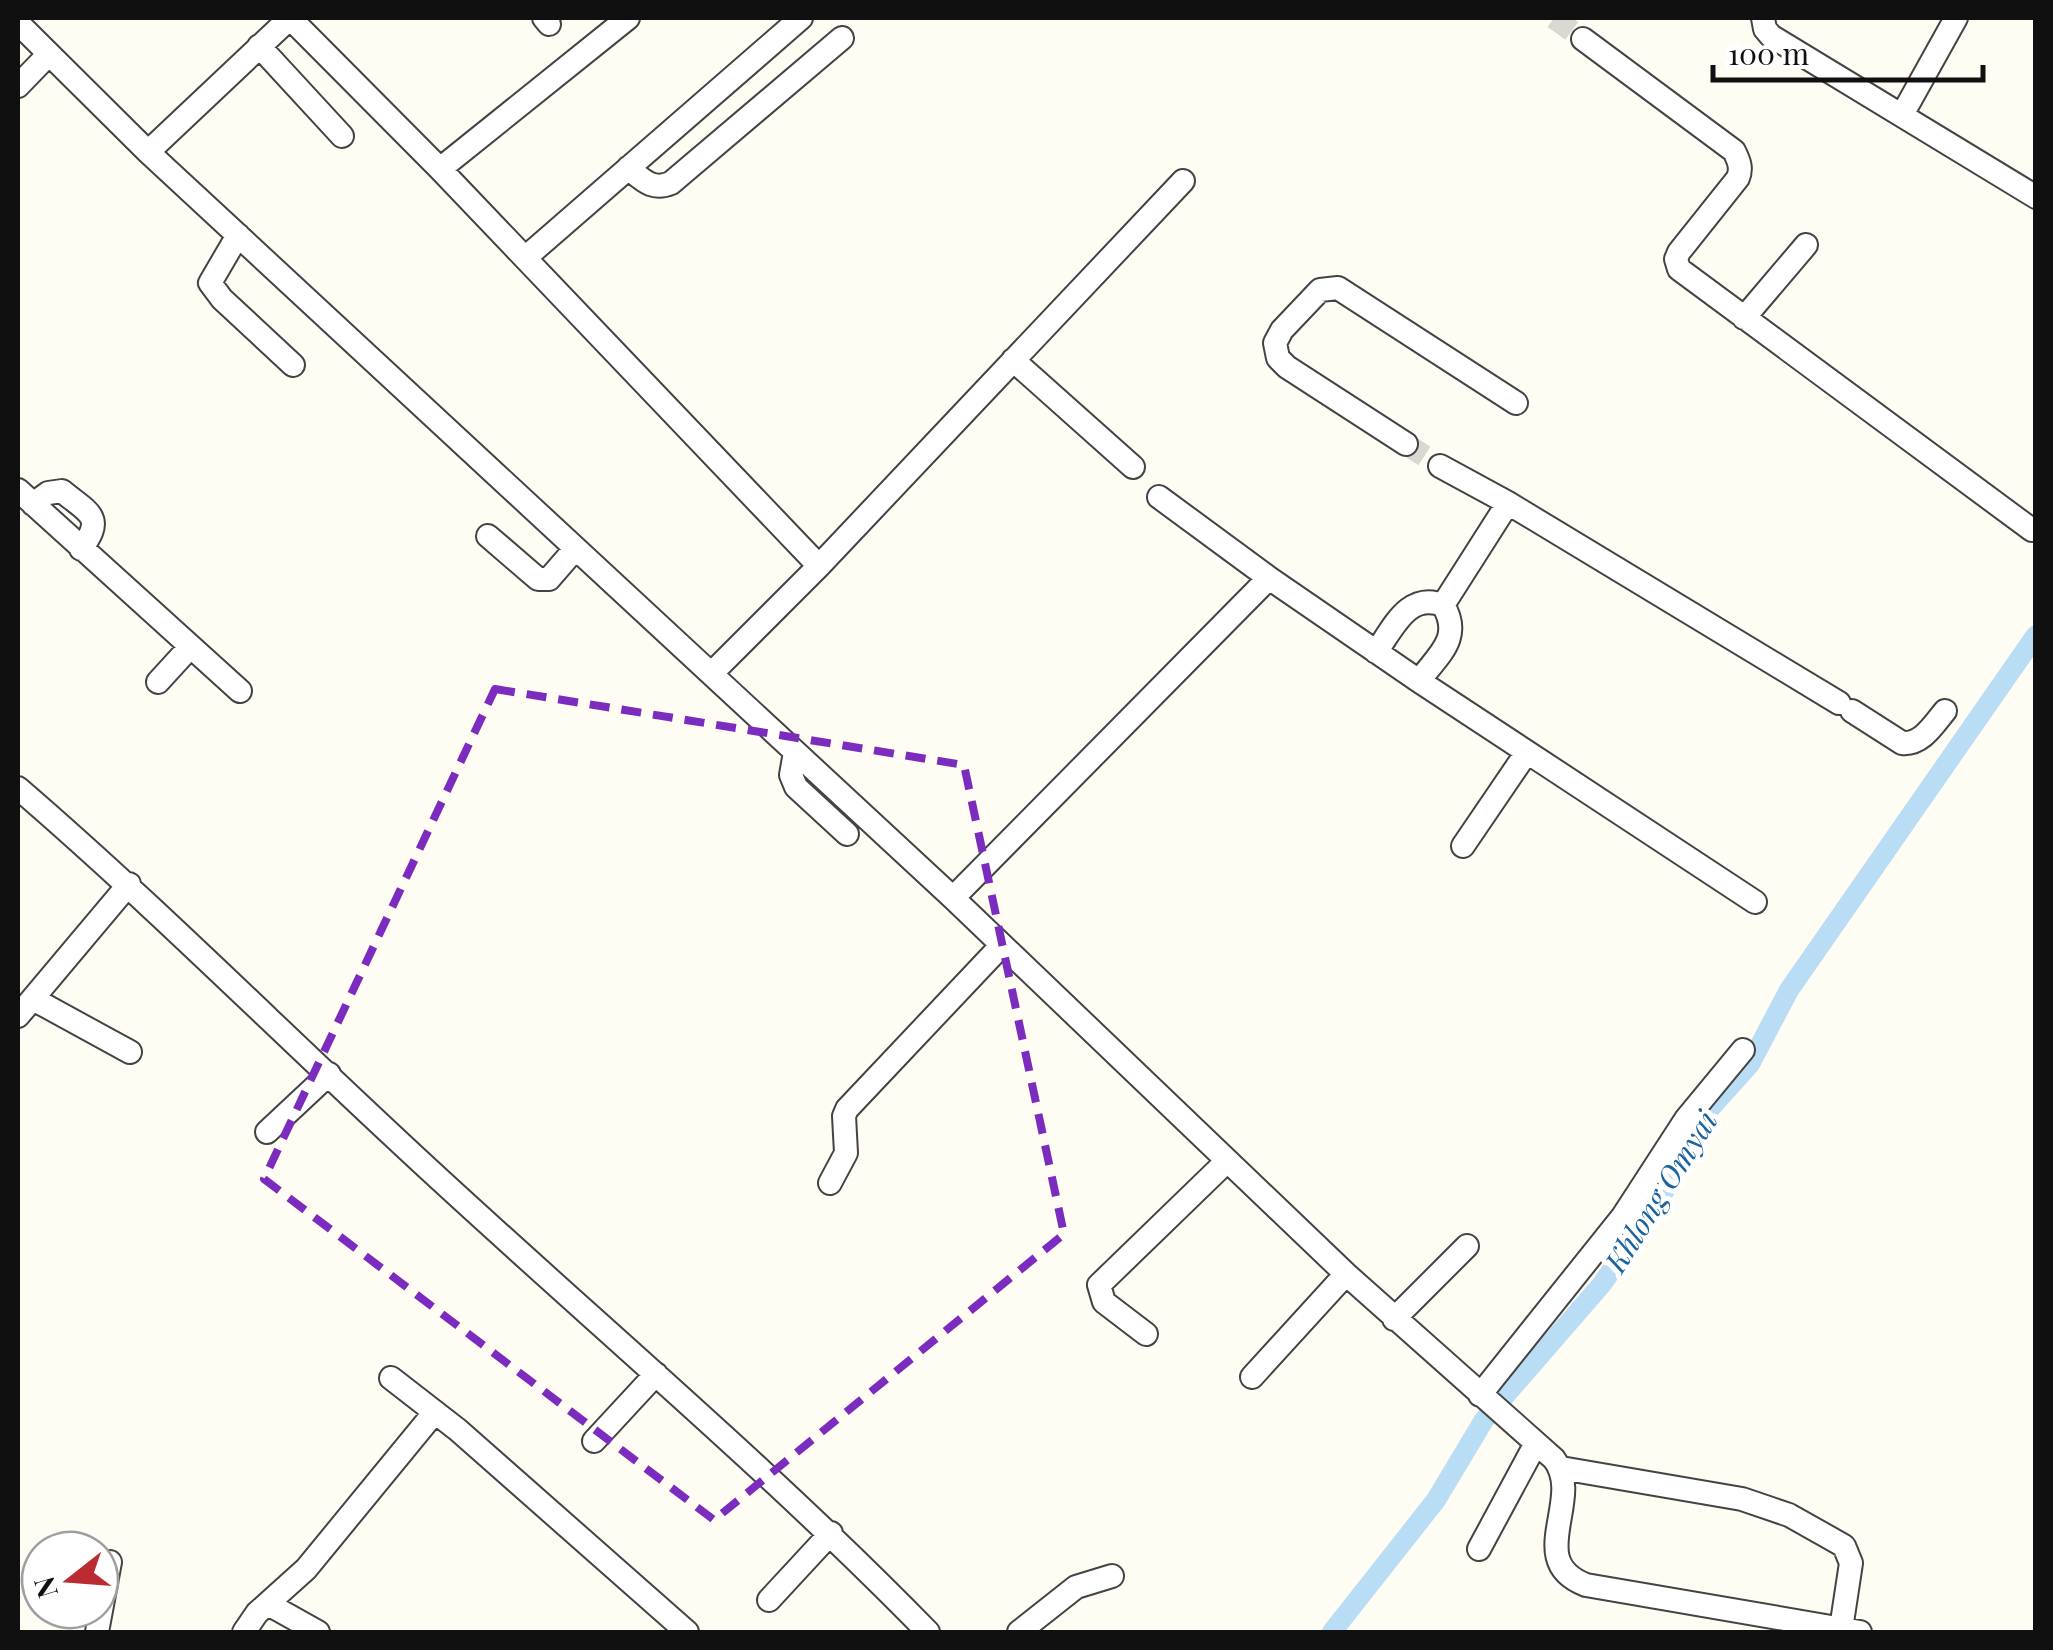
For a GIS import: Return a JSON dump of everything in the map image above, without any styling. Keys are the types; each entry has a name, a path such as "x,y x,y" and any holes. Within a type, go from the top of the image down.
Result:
{"street":[{"path":"148,152 290,18 440,169 818,566"},
{"path":"440,169 628,18"},
{"path":"525,258 801,18"},
{"path":"1763,18 1765,30 1771,36 2036,197"},
{"path":"1902,115 1956,18"},
{"path":"29,24 49,54 148,152 954,898 1394,1319 1561,1468 1742,1499 1789,1515 1844,1546 1851,1562 1851,1631 1572,1580 1558,1563 1564,1480 1561,1468"},
{"path":"628,168 649,185 671,183 842,38"},
{"path":"1583,38 1734,151 1741,170 1738,178 1676,259 1679,270 2032,530"},
{"path":"259,46 342,136"},
{"path":"18,86 49,54"},
{"path":"712,673 1183,181"},
{"path":"238,236 210,283 292,365"},
{"path":"1744,318 1806,245"},
{"path":"1406,444 1286,367 1278,358 1275,343 1282,330 1320,290 1338,288 1516,403"},
{"path":"1013,360 1132,467"},
{"path":"1440,466 1902,743 1912,744 1922,738 1945,711"},
{"path":"25,497 240,692"},
{"path":"1159,497 1376,652 1755,902"},
{"path":"1443,605 1508,504"},
{"path":"488,536 538,579 549,579 574,549"},
{"path":"954,898 1270,578"},
{"path":"1376,652 1406,610 1429,600 1443,605"},
{"path":"1419,681 1448,642 1452,630 1443,605"},
{"path":"158,682 190,646"},
{"path":"795,752 791,775 796,787 847,834"},
{"path":"1463,846 1527,752"},
{"path":"18,788 128,884 392,1136 830,1533 928,1632"},
{"path":"128,884 25,1007 70,1022 130,1052"},
{"path":"830,1183 846,1153 844,1116 848,1109 1001,946"},
{"path":"1483,1398 1624,1216 1686,1119 1743,1050"},
{"path":"267,1132 329,1074"},
{"path":"1146,1334 1104,1302 1099,1285 1227,1161"},
{"path":"1394,1319 1466,1246"},
{"path":"1252,1377 1346,1274"},
{"path":"594,1442 656,1374"},
{"path":"390,1378 458,1430 687,1632"},
{"path":"244,1632 257,1613 306,1569 434,1414"},
{"path":"1479,1549 1535,1445"},
{"path":"769,1600 830,1533"},
{"path":"1019,1632 1076,1587 1112,1576"},
{"path":"268,1604 318,1632"}],"highlighted area":[{"path":"495,689 964,765 1064,1234 714,1520 264,1179"}],"waterway":[{"name":"Khlong Omyai","path":"1332,1632 1436,1500 1484,1420 1602,1284 1656,1208 1697,1123 1750,1064 1789,990 2036,635"}],"tunnel":[{"path":"1554,18 1583,39"},
{"path":"1406,444 1440,466"}]}
